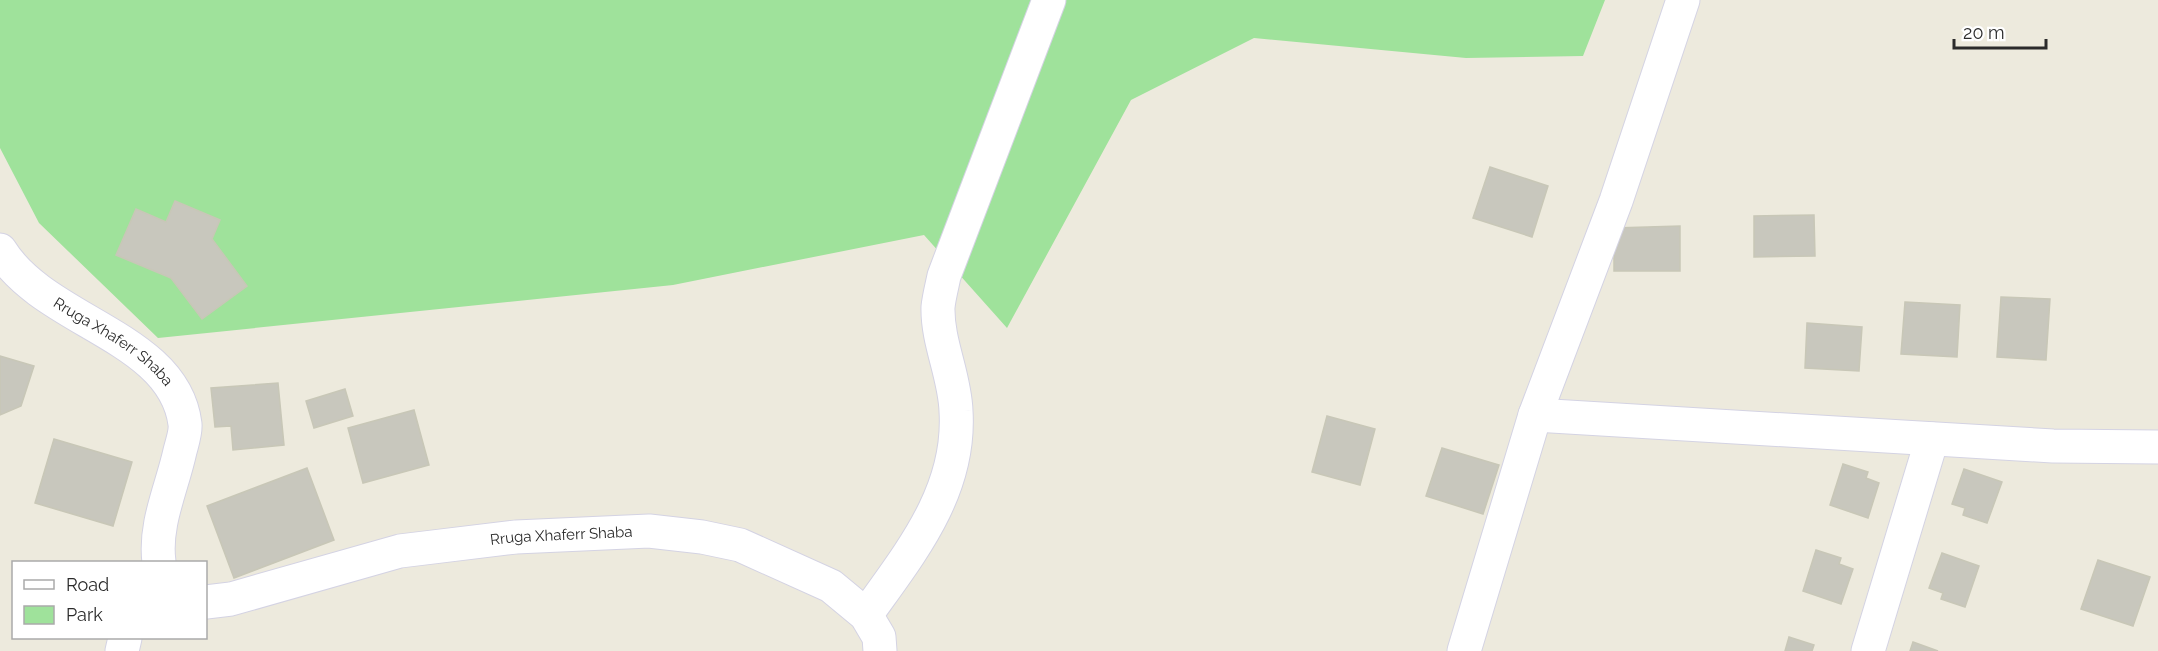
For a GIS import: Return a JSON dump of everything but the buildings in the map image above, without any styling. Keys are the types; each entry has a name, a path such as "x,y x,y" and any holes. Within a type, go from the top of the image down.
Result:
{"street":[{"path":"866,615 931,522 949,478 956,438 956,411 938,308 944,276 1049,0"},
{"path":"1464,651 1535,415 1616,201 1683,0"},
{"name":"Rruga Xhaferr Shaba","path":"0,250 25,279 53,303 122,341 150,360 178,399 185,426 161,517 158,539 159,561"},
{"path":"1535,415 2054,446 2158,447"},
{"path":"1868,651 1932,439"},
{"name":"Rruga Xhaferr Shaba","path":"207,602 231,599 400,551 516,537 649,531 702,537 740,545 831,586 866,615 879,637 880,651"}],"green space":[{"path":"0,0 1605,0 1583,56 1466,58 1254,38 1131,100 1007,328 924,235 673,285 158,338 39,223 0,148"}]}
